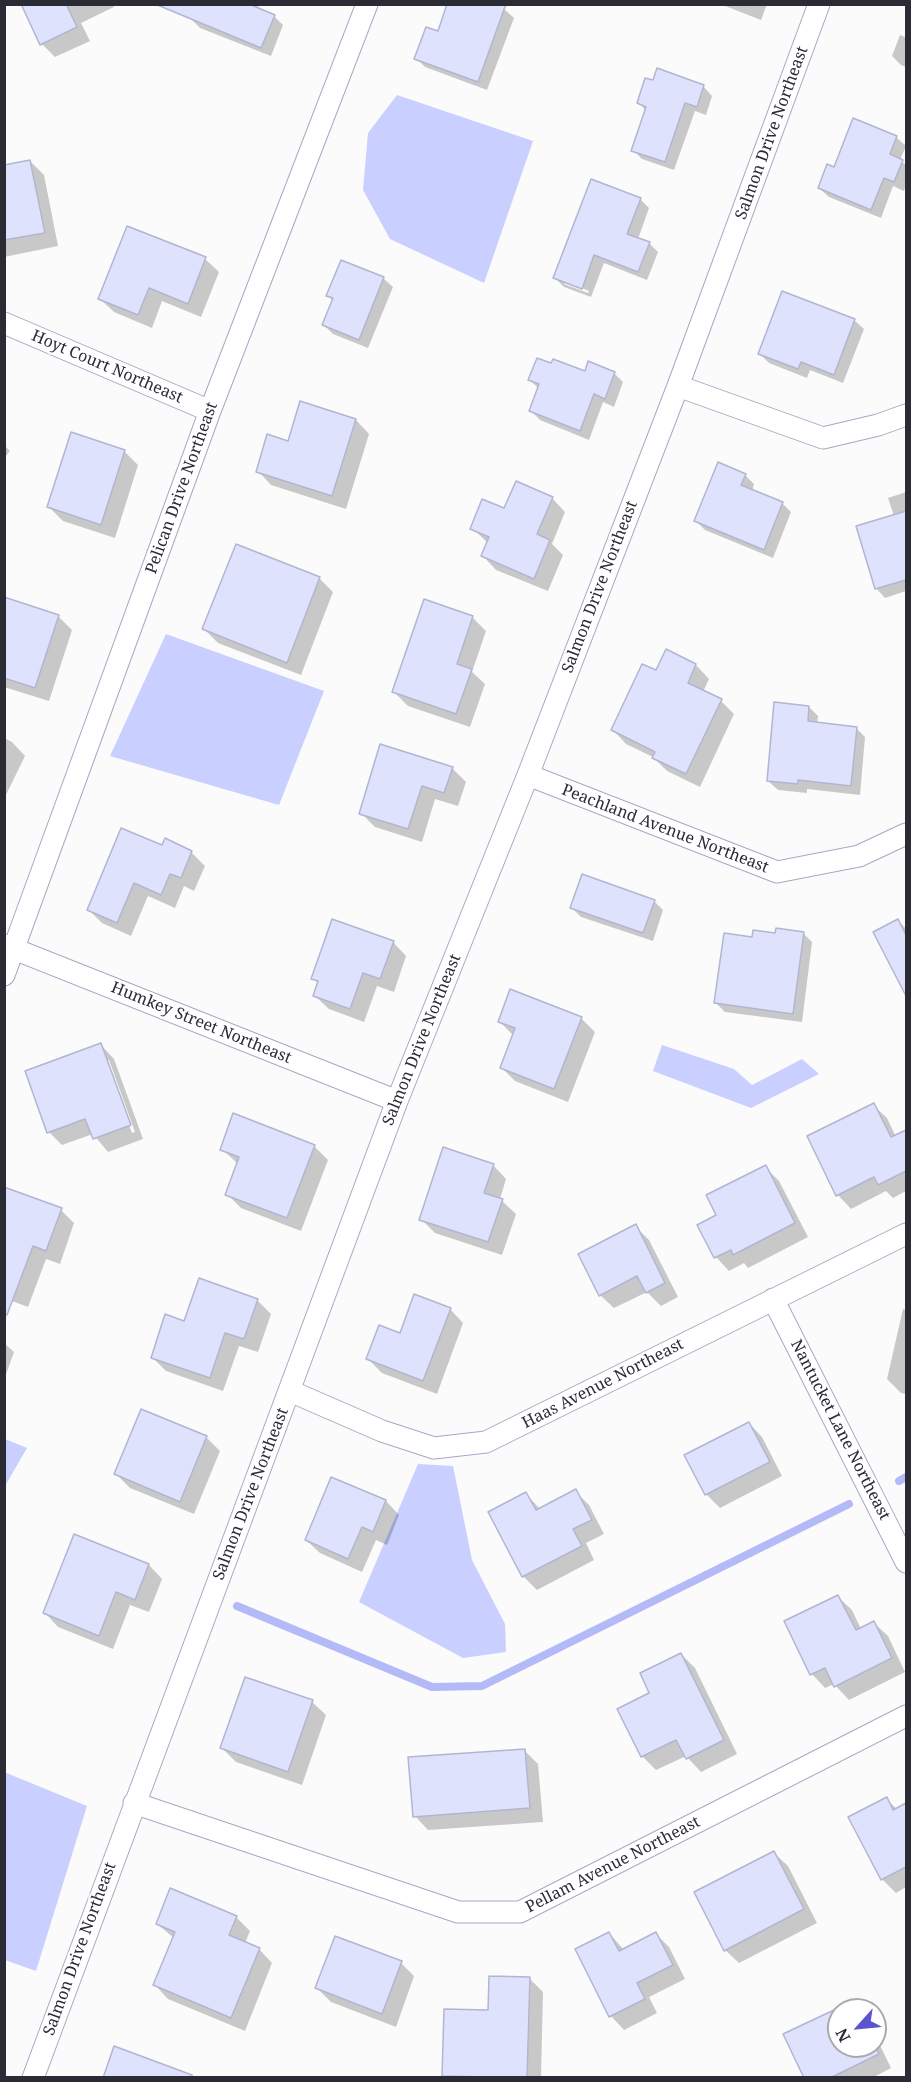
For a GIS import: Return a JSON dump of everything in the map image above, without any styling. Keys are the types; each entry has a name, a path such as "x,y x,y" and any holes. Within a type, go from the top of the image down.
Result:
{"street":[{"name":"Pelican Drive Northeast","path":"4,975 9,947 210,411 367,4"},
{"name":"Salmon Drive Northeast","path":"33,2078 397,1101 528,775 678,386 819,4"},
{"name":"Hoyt Court Northeast","path":"4,323 210,411"},
{"path":"678,386 823,438 906,416"},
{"name":"Peachland Avenue Northeast","path":"528,775 777,872 859,856 906,834"},
{"name":"Humkey Street Northeast","path":"9,947 397,1101"},
{"name":"Haas Avenue Northeast","path":"290,1391 382,1431 434,1448 486,1443 906,1234"},
{"name":"Nantucket Lane Northeast","path":"773,1299 906,1562"},
{"name":"Pellam Avenue Northeast","path":"134,1803 458,1912 520,1912 906,1716"}],"shaded area":[{"path":"397,95 533,141 484,283 390,239 363,190 368,133"},
{"path":"166,634 324,691 279,805 110,756"},
{"path":"662,1045 734,1069 752,1085 802,1059 819,1074 751,1108 653,1071"},
{"path":"5,1439 27,1448 5,1486"},
{"path":"418,1464 453,1466 472,1560 505,1624 506,1652 463,1658 359,1602"},
{"path":"4,1772 87,1806 36,1971 5,1960"}],"building":[{"path":"21,4 66,4 77,27 40,45"},
{"path":"155,4 249,4 275,15 261,48"},
{"path":"447,4 506,4 478,82 414,59 426,27 438,31"},
{"path":"657,68 704,85 697,107 685,103 665,162 631,151 646,107 637,103 645,78 653,80"},
{"path":"853,118 897,136 890,154 903,160 894,182 884,178 871,210 818,188 827,164 834,167"},
{"path":"30,160 45,233 4,240 4,165"},
{"path":"591,179 641,198 627,234 650,242 638,272 594,255 582,289 553,278"},
{"path":"127,226 206,257 188,304 149,288 138,315 98,299"},
{"path":"341,260 384,277 359,340 322,325 333,298 326,296"},
{"path":"782,291 855,319 834,375 801,362 798,369 758,354"},
{"path":"537,358 551,363 553,359 585,371 588,361 615,372 605,399 594,394 580,431 529,411 539,384 528,380"},
{"path":"300,401 356,419 332,496 256,472 267,434 288,441"},
{"path":"71,432 125,450 101,525 47,507"},
{"path":"718,462 746,474 741,485 783,502 764,550 694,521"},
{"path":"516,481 553,497 537,534 550,540 534,579 481,556 489,537 470,529 482,499 504,508"},
{"path":"906,511 906,580 875,589 856,526"},
{"path":"236,544 320,577 287,663 202,629"},
{"path":"4,597 59,615 35,688 4,678"},
{"path":"424,599 473,616 457,664 472,669 456,714 392,692"},
{"path":"666,649 696,664 688,683 722,699 686,774 652,758 655,752 611,730 642,664 656,670"},
{"path":"774,702 809,706 808,721 857,727 851,786 798,780 798,784 767,781"},
{"path":"380,744 453,767 444,793 422,786 408,829 359,814"},
{"path":"121,828 162,845 165,838 192,851 181,878 170,874 161,895 134,883 117,923 87,910"},
{"path":"582,874 655,900 643,933 570,908"},
{"path":"332,919 394,941 380,979 363,973 350,1009 313,996 318,981 311,979"},
{"path":"898,919 906,935 906,996 873,932"},
{"path":"776,928 804,932 793,1014 714,1003 724,933 752,937 753,930 775,933"},
{"path":"510,989 582,1017 554,1089 500,1068 515,1028 498,1022"},
{"path":"101,1043 131,1125 93,1139 85,1119 47,1133 25,1071"},
{"path":"874,1103 891,1137 906,1130 906,1171 878,1185 874,1177 836,1196 807,1136"},
{"path":"233,1113 315,1145 287,1218 225,1195 239,1157 220,1150"},
{"path":"443,1147 494,1164 484,1193 503,1199 488,1242 419,1220"},
{"path":"766,1165 795,1223 733,1255 731,1250 714,1258 697,1225 716,1215 706,1195"},
{"path":"4,1187 62,1208 46,1251 33,1246 7,1315 4,1315"},
{"path":"636,1224 665,1283 646,1293 637,1276 599,1296 578,1254"},
{"path":"199,1278 258,1299 244,1339 225,1333 210,1378 151,1358 165,1314 184,1321"},
{"path":"414,1294 451,1308 423,1381 366,1359 379,1325 400,1333"},
{"path":"141,1409 207,1436 180,1502 114,1474"},
{"path":"749,1422 770,1462 705,1495 684,1455"},
{"path":"331,1477 386,1500 373,1532 362,1527 348,1559 305,1540"},
{"path":"576,1489 592,1520 573,1529 582,1546 522,1577 488,1512 526,1492 536,1510"},
{"path":"74,1534 149,1564 135,1600 116,1592 99,1636 43,1613"},
{"path":"838,1595 856,1630 874,1621 892,1658 834,1687 825,1668 810,1675 784,1621"},
{"path":"681,1653 724,1740 686,1759 676,1740 641,1757 617,1709 649,1693 640,1673"},
{"path":"245,1677 313,1700 288,1772 220,1748"},
{"path":"525,1749 530,1808 413,1817 408,1757"},
{"path":"887,1797 893,1810 906,1803 906,1867 881,1880 848,1817"},
{"path":"774,1851 804,1909 724,1951 694,1892"},
{"path":"170,1888 237,1916 229,1935 260,1948 231,2018 153,1985 175,1932 156,1924"},
{"path":"609,1932 619,1951 656,1932 673,1965 637,1983 645,1999 609,2017 575,1949"},
{"path":"335,1936 402,1961 382,2014 315,1988"},
{"path":"489,1976 530,1977 527,2078 442,2076 444,2009 488,2010"},
{"path":"827,2013 827,2058 871,2058 830,2078 804,2078 783,2034"},
{"path":"114,2046 192,2075 192,2078 103,2078"}],"waterway":[{"path":"899,1481 906,1477"},
{"path":"237,1606 432,1687 482,1686 849,1504"}]}
